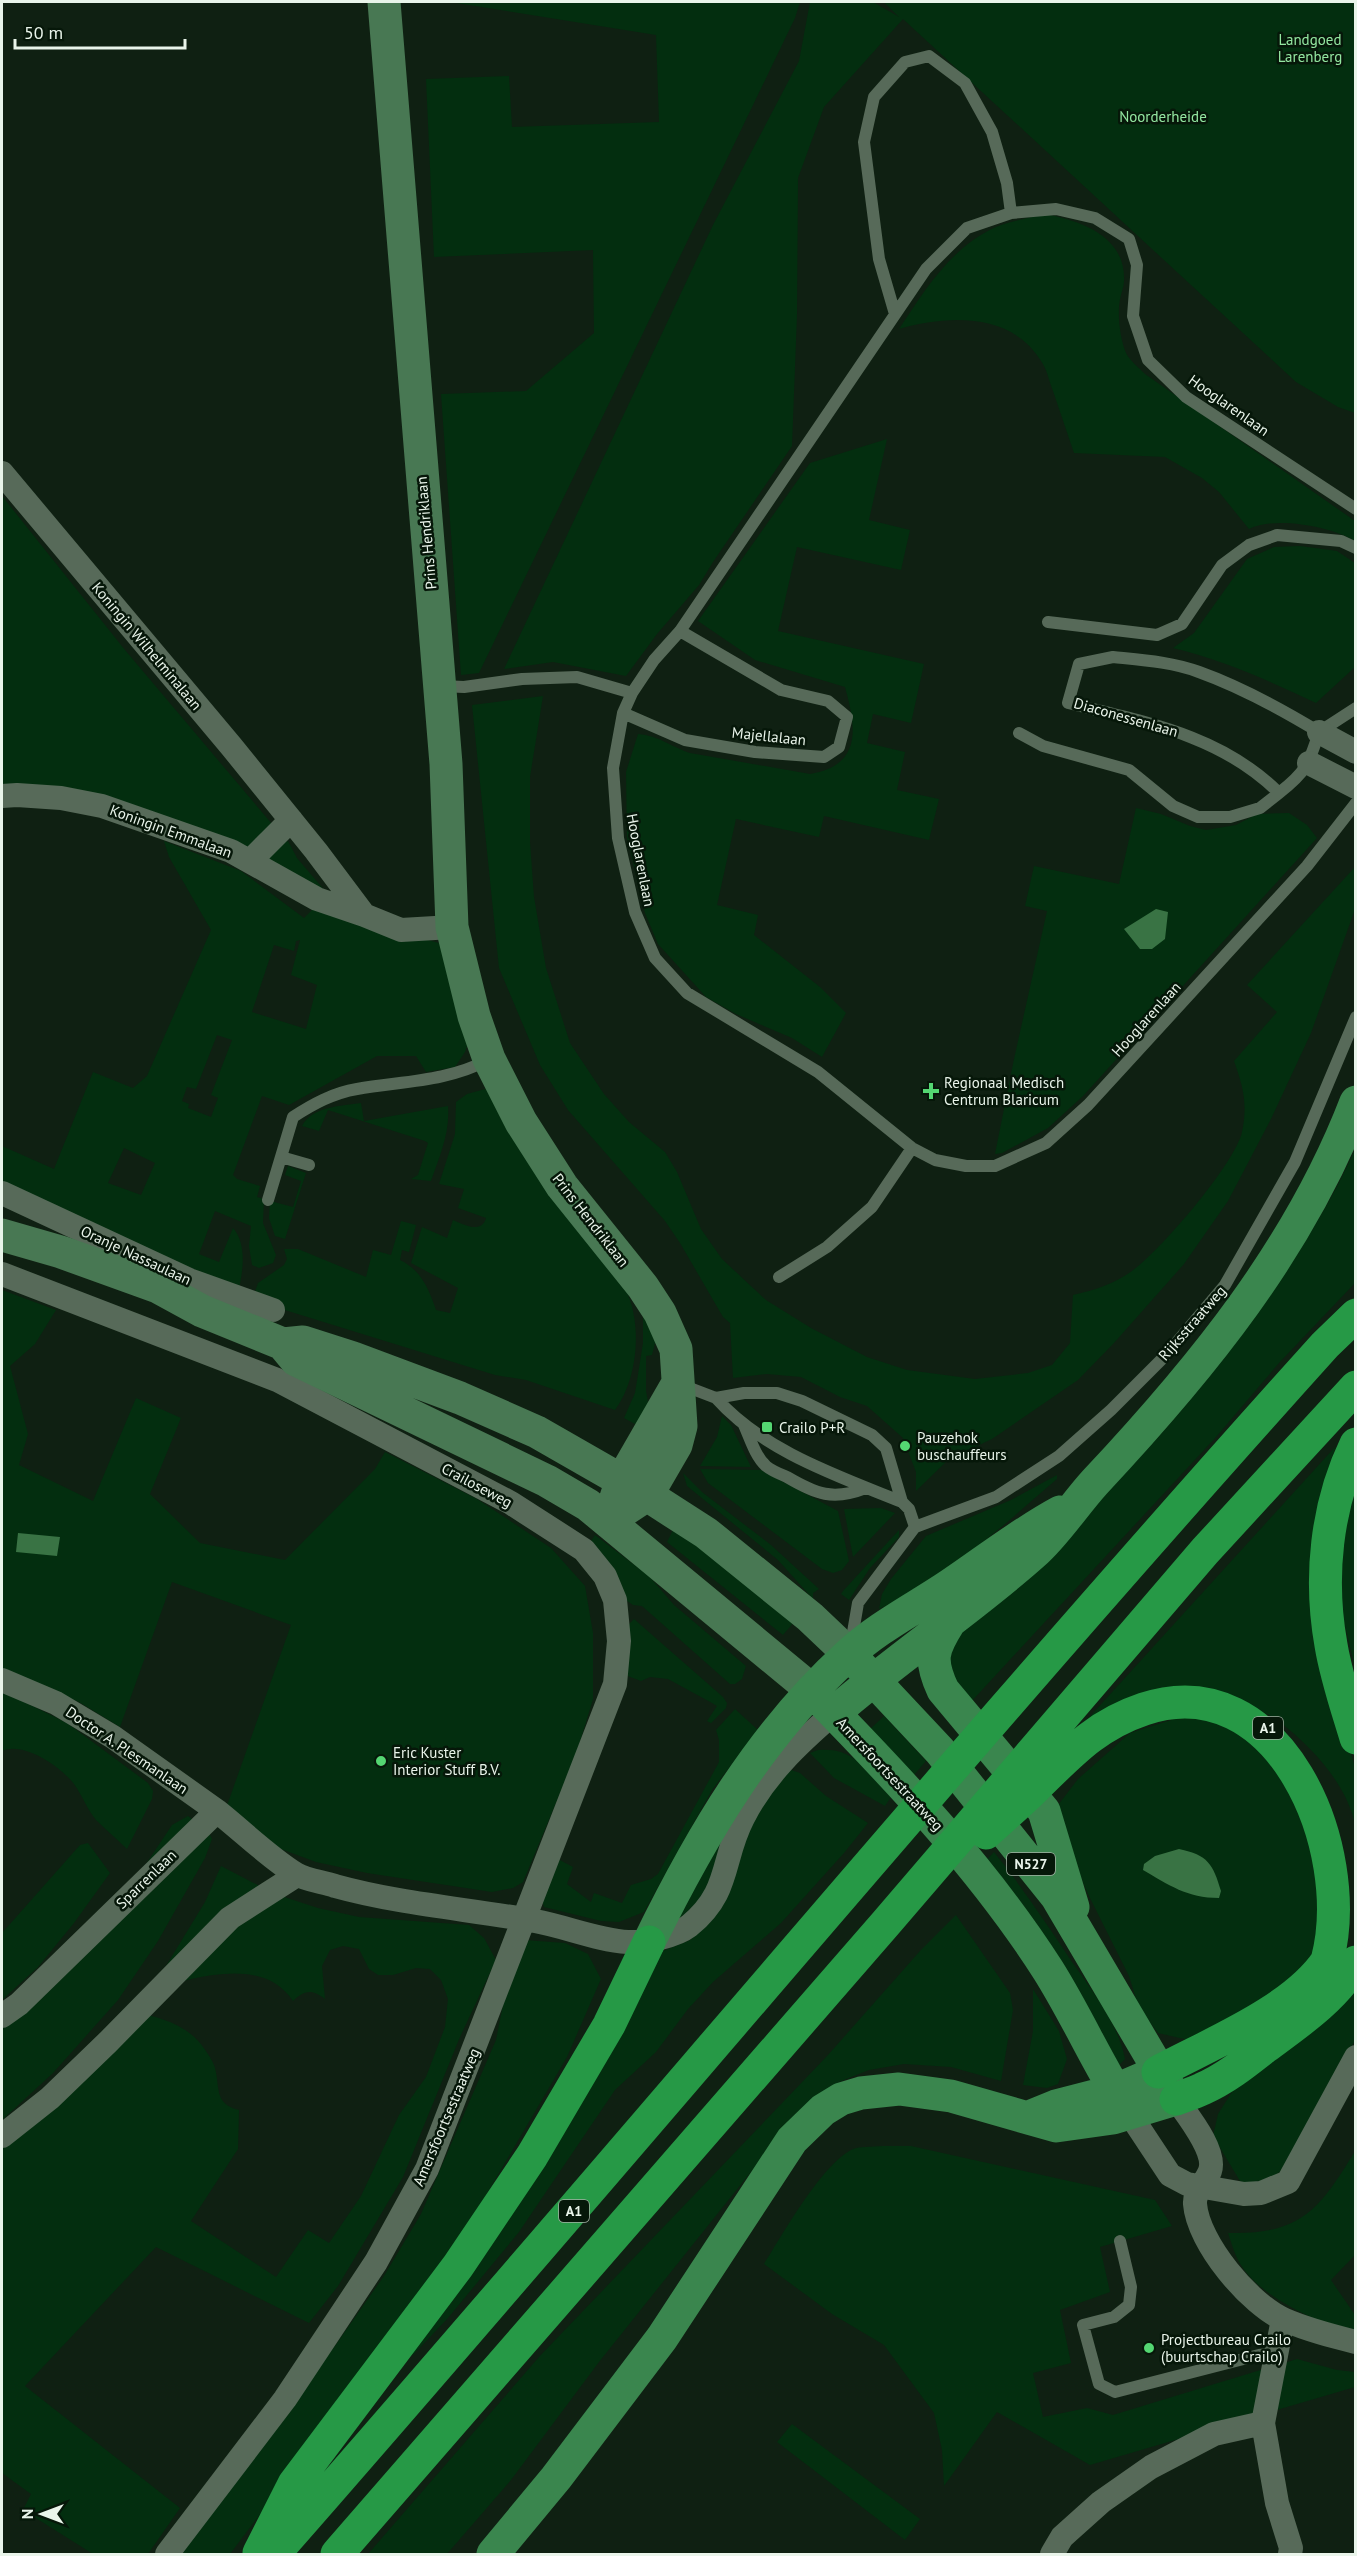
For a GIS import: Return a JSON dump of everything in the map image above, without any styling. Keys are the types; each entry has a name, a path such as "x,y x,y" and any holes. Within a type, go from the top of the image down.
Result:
{"highway":[{"name":"A1","path":"274,2554 498,2299 1149,1540 1325,1345 1356,1315"},
{"name":"A1","path":"337,2554 886,1923 1026,1779 1205,1551 1356,1387"},
{"path":"1356,1444 1337,1494 1329,1537 1325,1582 1331,1647 1356,1738"},
{"name":"A1","path":"1026,1779 1073,1750 1095,1732 1120,1718 1161,1705 1206,1704 1232,1710 1275,1734 1303,1760 1330,1800 1341,1827 1351,1879 1348,1909 1342,1931 1326,1963 1287,2001 1231,2034 1167,2085"},
{"path":"258,2554 294,2484 458,2266 537,2147 609,2025 649,1942"},
{"path":"1167,2085 1201,2090 1231,2073 1327,2000 1356,1962"}],"main road":[{"name":"Prins Hendriklaan","path":"384,2 446,764 452,927 471,1005 489,1059 521,1122 562,1186 643,1287 660,1313 676,1349 678,1383"},
{"name":"Rijksstraatweg","path":"856,1668 949,1623 1036,1552 1077,1502 1148,1425 1215,1344 1266,1276 1303,1214 1338,1146 1356,1102"},
{"name":"N527","path":"2,1235 62,1252 158,1287 202,1311 283,1344 303,1342 460,1398 537,1432 706,1533 810,1617 856,1668 940,1751 1058,1897 1167,2085"},
{"name":"N527","path":"2,1248 68,1276 111,1290 202,1311"},
{"name":"N527","path":"283,1344 296,1360 547,1481 588,1505 828,1699"},
{"path":"609,1520 634,1488 678,1383"},
{"name":"Rijksstraatweg","path":"828,1699 856,1668 1026,1530 1077,1502"},
{"path":"949,1623 934,1653 934,1671 943,1690 1044,1812 1083,1940"},
{"path":"649,1942 671,1896 722,1805 760,1751 828,1699"},
{"name":"Amersfoortsestraatweg","path":"828,1699 979,1874 1048,1970 1121,2102"},
{"path":"493,2554 556,2478 662,2338 792,2140 823,2110 861,2093 899,2089 951,2096 1029,2117 1056,2106 1121,2102 1167,2085"}],"street":[{"name":"Koningin Wilhelminalaan","path":"2,473 291,820 364,915"},
{"name":"Diaconessenlaan","path":"1319,732 1356,752"},
{"path":"1309,763 1356,787"},
{"name":"Koningin Emmalaan","path":"2,796 61,798 102,806 231,851 317,899 364,915"},
{"path":"250,861 291,820"},
{"path":"364,915 401,930 452,927"},
{"name":"Oranje Nassaulaan","path":"2,1193 189,1280 273,1310"},
{"name":"Crailoseweg","path":"2,1274 277,1380 511,1503 584,1550 605,1576 615,1600 619,1641 615,1684 523,1919"},
{"name":"Doctor A. Plesmanlaan","path":"2,1680 56,1703 113,1737 218,1812"},
{"path":"218,1812 297,1875 372,1896 523,1919 605,1939 649,1942"},
{"name":"Sparrenlaan","path":"2,2016 19,2004 218,1812"},
{"path":"2,2136 50,2098 230,1918 297,1875"},
{"name":"Amersfoortsestraatweg","path":"167,2554 285,2399 376,2262 427,2169 523,1919"},
{"name":"Amersfoortsestraatweg","path":"1121,2102 1170,2175 1198,2193 1261,2193 1288,2182 1356,2056"},
{"path":"1167,2085 1208,2148 1210,2170 1198,2193 1198,2224 1211,2247 1249,2294 1283,2319 1356,2342"},
{"path":"1283,2319 1263,2423 1277,2503 1291,2548 1290,2554"},
{"path":"1052,2554 1062,2536 1101,2502 1151,2467 1214,2434 1263,2423"}],"lane":[{"path":"895,314 879,259 864,142 874,97 904,62 929,56 965,83 992,132 1007,183 1011,213"},
{"name":"Hooglarenlaan","path":"1356,509 1186,397 1148,360 1133,316 1137,265 1129,239 1095,218 1056,208 1011,213 967,228 926,269 680,631 654,660 632,693 623,713 613,768 618,838 635,912 655,958 687,993 818,1072 912,1148 935,1160 966,1166 995,1166 1046,1143 1088,1106 1291,883 1338,829 1356,803"},
{"path":"1048,622 1157,635 1182,624 1222,565 1249,545 1277,535 1341,541 1356,548"},
{"name":"Majellalaan","path":"623,713 685,740 755,752 824,757 839,747 847,717 828,701 781,690 680,631"},
{"name":"Diaconessenlaan","path":"1279,793 1245,763 1191,735 1068,703 1079,664 1113,657 1155,661 1198,671 1280,710 1319,732"},
{"path":"439,686 464,687 522,679 577,677 632,693"},
{"path":"1019,733 1043,746 1129,770 1173,806 1198,818 1230,817 1260,808 1299,777 1309,763 1319,732 1356,708"},
{"name":"Rijksstraatweg","path":"915,1527 996,1497 1059,1456 1111,1410 1165,1356 1225,1286 1295,1162 1356,1017"},
{"path":"268,1200 293,1117 318,1101 355,1089 437,1079 468,1071 489,1059"},
{"path":"779,1277 827,1247 872,1207 912,1148"},
{"path":"281,1157 309,1165"},
{"path":"678,1383 716,1398 732,1416 792,1454 902,1502 909,1509 915,1527 858,1603 856,1668"},
{"path":"716,1398 744,1393 777,1393 802,1401 872,1435 886,1449 902,1502"},
{"path":"743,1423 758,1455 766,1466 809,1490 828,1495 848,1495 866,1488"},
{"path":"1120,2241 1131,2287 1129,2305 1114,2317 1083,2325 1100,2384 1115,2392 1259,2355 1276,2353"}],"green space":[{"path":"450,2 800,2 795,18 479,673 461,675 441,394 526,391 594,333 593,250 434,257 426,79 509,76 512,127 659,122 656,35"},
{"path":"810,2 873,2 899,17 884,2 1355,2 1355,413 1338,407 1296,382 903,19 824,107 798,178 797,314 792,446 699,585 657,634 626,676 553,662 504,669 713,225 799,61"},
{"path":"1045,214 1086,226 1099,233 1118,253 1123,265 1124,281 1119,305 1120,326 1126,353 1132,362 1145,374 1355,521 1355,541 1332,531 1302,524 1273,523 1249,529 1219,492 1202,478 1165,457 1074,453 1043,364 1028,345 1013,333 977,321 958,320 918,324 899,329 940,271 966,246 996,227"},
{"path":"887,439 869,520 910,530 901,570 797,547 778,631 924,664 911,723 873,714 867,743 905,752 897,790 939,799 929,840 824,816 819,837 736,819 717,905 758,915 754,935 820,987 846,1013 822,1057 792,1038 736,1014 706,997 658,944 645,913 627,837 626,772 638,734 659,739 690,753 810,774 827,769 839,762 847,753 852,742 853,730 845,687 755,660 698,621 810,463"},
{"path":"2,496 125,650 272,824 246,851 2,787"},
{"path":"1300,546 1337,551 1355,563 1355,667 1316,703 1228,665 1173,648 1194,633 1247,559 1274,547"},
{"path":"543,696 530,777 530,842 534,897 546,968 570,1043 604,1094 629,1122 665,1152 677,1172 701,1229 722,1259 766,1300 811,1328 867,1357 907,1370 975,1379 1028,1373 1052,1365 1070,1343 1073,1295 1104,1286 1125,1276 1160,1246 1177,1227 1226,1165 1236,1146 1244,1122 1244,1104 1242,1087 1234,1061 1277,1012 1247,985 1355,867 1355,909 1311,1033 1271,1119 1228,1201 1184,1264 1078,1380 992,1439 949,1459 916,1491 916,1472 903,1438 867,1406 840,1397 801,1377 767,1374 733,1378 730,1323 723,1317 665,1221 568,1110 540,1065 499,968 472,705"},
{"path":"1136,808 1206,830 1236,825 1257,814 1289,813 1307,825 1317,838 1083,1096 1048,1128 1002,1153 995,1154 1047,911 1025,906 1034,866 1119,884"},
{"path":"164,841 241,871 304,918 317,905 404,934 443,944 468,1043 455,1067 426,1072 416,1056 377,1056 289,1105 262,1096 233,1175 237,1179 260,1186 257,1197 264,1199 263,1223 276,1255 273,1263 259,1268 252,1265 249,1246 251,1226 215,1211 199,1254 219,1262 233,1228 242,1249 243,1266 239,1289 2,1186 2,1146 54,1169 93,1072 133,1088 147,1076 211,930 169,857","holes":["300,940 291,975 317,985 306,1029 252,1012 274,945 294,951 296,941","217,1035 232,1040 211,1095 218,1098 211,1117 188,1108 189,1104 182,1101 187,1087 196,1089","124,1148 155,1163 141,1195 108,1183"]},
{"path":"288,841 297,858 326,892 264,863 281,844"},
{"path":"489,1088 625,1288 631,1302 636,1334 633,1367 629,1383 615,1410 526,1380 495,1375 252,1300 258,1283 284,1265 287,1259 284,1249 298,1249 366,1277 373,1250 391,1255 401,1221 416,1225 409,1252 402,1250 400,1260 419,1275 436,1310 450,1313 458,1288 411,1263 422,1227 447,1238 453,1220 472,1227 481,1226 484,1223 486,1218 458,1208 464,1189 439,1184 455,1134 456,1102 467,1094"},
{"path":"361,1103 364,1121 448,1106 446,1135 431,1181 411,1179 418,1175 428,1143 425,1141 328,1110 319,1131 302,1126 313,1114 320,1111"},
{"path":"1355,1149 1355,1283 1279,1363 1216,1437 970,1703 956,1682 950,1666 951,1650 955,1642 986,1605 1067,1531 1122,1476 1202,1386 1251,1323 1296,1256 1328,1203"},
{"path":"288,1166 306,1173 285,1239 275,1236 269,1218 270,1201 293,1207 301,1181 285,1175"},
{"path":"2,1290 56,1310 35,1344 10,1366 28,1434 19,1465 93,1501 136,1398 181,1418 150,1494 200,1543 285,1560 375,1469 385,1452 477,1499 551,1548 585,1586 593,1633 593,1699 576,1755 523,1882 513,1888 492,1892 367,1873 316,1862 281,1849 224,1814 291,1625 172,1582 120,1727 79,1702 2,1670"},
{"path":"643,1311 657,1335 652,1355 646,1356 646,1391 649,1407 640,1423 635,1424 624,1418 635,1393 643,1343"},
{"path":"722,1416 731,1425 751,1467 700,1466 717,1437"},
{"path":"1336,1446 1331,1460 1345,1730 1355,1768 1355,1824 1344,1795 1316,1755 1275,1719 1231,1698 1063,1746"},
{"path":"700,1469 761,1470 838,1511 849,1561 842,1570 833,1573 822,1569 708,1483"},
{"path":"683,1473 702,1492 771,1545 819,1589 813,1593 813,1599 778,1560 687,1486"},
{"path":"1057,1475 1057,1479 950,1567 904,1597 879,1609 882,1594 891,1579 926,1536 1011,1500"},
{"path":"1355,1492 1355,1668 1338,1596 1344,1527"},
{"path":"881,1508 895,1513 853,1557 844,1509"},
{"path":"674,1528 794,1622 783,1635 667,1542"},
{"path":"899,1530 899,1537 870,1568 849,1600 841,1594 843,1591"},
{"path":"595,1535 649,1576 674,1605 746,1666 742,1679 735,1684 730,1684 642,1606 633,1605 624,1599 589,1544"},
{"path":"634,1619 723,1697 727,1703 726,1708 711,1723 707,1721 717,1706 712,1703 668,1679 650,1677 641,1681 625,1675 628,1625"},
{"path":"2,1691 67,1723 148,1783 153,1791 152,1799 127,1849 96,1820 74,1784 60,1770 31,1753 11,1749 2,1751"},
{"path":"735,1709 758,1730 712,1790 644,1912 619,1922 601,1921 544,1907 540,1893 554,1857 573,1867 567,1884 591,1902 594,1893 622,1903 631,1885 651,1879 658,1874 719,1762 719,1740 716,1730"},
{"path":"1200,1711 1279,1746 1334,1922 1296,1979 1197,2042 1158,2033 1139,2008 1129,1976 1088,1894 1052,1813 1078,1779 1130,1733"},
{"path":"884,1716 926,1761 909,1781 867,1732"},
{"path":"776,1744 704,1896 678,1921 712,1837"},
{"path":"818,1750 842,1753 860,1763 891,1797 885,1806 834,1778 810,1753"},
{"path":"791,1770 800,1773 826,1796 868,1823 781,1923 713,1982 688,2009 656,2052 615,2090 519,2232 448,2318 414,2354 399,2362 658,1953 690,1940 713,1916 755,1815 773,1788"},
{"path":"188,1816 208,1831 212,1839 205,1858 158,1941 118,2000 53,2073 2,2120 2,2029 32,2006 136,1879 172,1825"},
{"path":"88,1843 110,1873 74,1923 38,1967 2,2000 2,1933 80,1845"},
{"path":"994,1852 1034,1906 1111,2020 1125,2059 1116,2068 978,1869"},
{"path":"221,1866 275,1894 318,1908 359,1917 469,1925 484,1938 496,1960 460,2037 403,2177 338,2286 309,2323 156,2247 25,2386 180,2508 148,2554 93,2554 23,2510 31,2494 2,2473 2,2149 135,2012 172,2023 186,2030 201,2045 214,2065 221,2098 230,2107 239,2110 238,2149 191,2221 276,2277 308,2230 329,2243 361,2196 399,2115 426,2077 445,2027 448,1999 441,1980 430,1969 416,1968 393,1975 378,1975 369,1969 359,1949 343,1946 330,1950 322,1966 325,1999 309,1992 293,2001 280,1987 264,1978 247,1974 208,1976 152,1989 205,1902"},
{"path":"956,1915 1010,1993 1013,2010 1001,2081 951,2067 904,2064 869,2070 839,2082 808,2105 762,2158 599,2362 511,2480 447,2554 368,2554 539,2357 828,2055 920,1951"},
{"path":"524,1940 565,1943 588,1954 601,1979 567,2057 458,2243 375,2362 230,2554 177,2554 337,2343 384,2276 421,2214 496,2040 509,1975"},
{"path":"1355,1980 1355,2040 1294,2161 1269,2180 1245,2183 1240,2181 1213,2136 1218,2114 1232,2092 1332,2012"},
{"path":"1033,1989 1059,2031 1067,2059 1058,2084 1047,2088 1023,2085 1033,2031"},
{"path":"911,2146 1155,2200 1172,2226 1100,2247 1110,2292 1060,2310 1071,2363 1033,2373 1043,2417 1087,2408 1113,2415 1297,2359 1337,2370 1355,2372 1355,2387 1090,2465 997,2412 944,2486 942,2450 934,2413 884,2345 832,2314 764,2264 803,2202 839,2159 854,2149"},
{"path":"1355,2151 1355,2255 1331,2280 1355,2315 1355,2334 1345,2333 1285,2304 1258,2285 1238,2260 1228,2233 1274,2229 1306,2214 1331,2189"},
{"path":"792,2424 920,2519 905,2540 777,2442"}],"shaded area":[{"path":"1156,909 1168,912 1165,939 1152,949 1140,949 1124,929"},
{"path":"18,1533 60,1537 57,1556 16,1552"},
{"path":"1179,1849 1197,1854 1208,1862 1221,1891 1219,1898 1188,1893 1143,1870 1144,1864 1155,1856"}],"place":[{"name":"Regionaal Medisch Centrum Blaricum","path":"931,1091"},
{"name":"Crailo P+R","path":"767,1427"},
{"name":"Pauzehok buschauffeurs","path":"905,1446"},
{"name":"Eric Kuster Interior Stuff B.V.","path":"381,1761"},
{"name":"Projectbureau Crailo (buurtschap Crailo)","path":"1149,2348"}],"park label":[{"name":"Landgoed Larenberg","path":"1310,48"},
{"name":"Noorderheide","path":"1163,116"}]}
